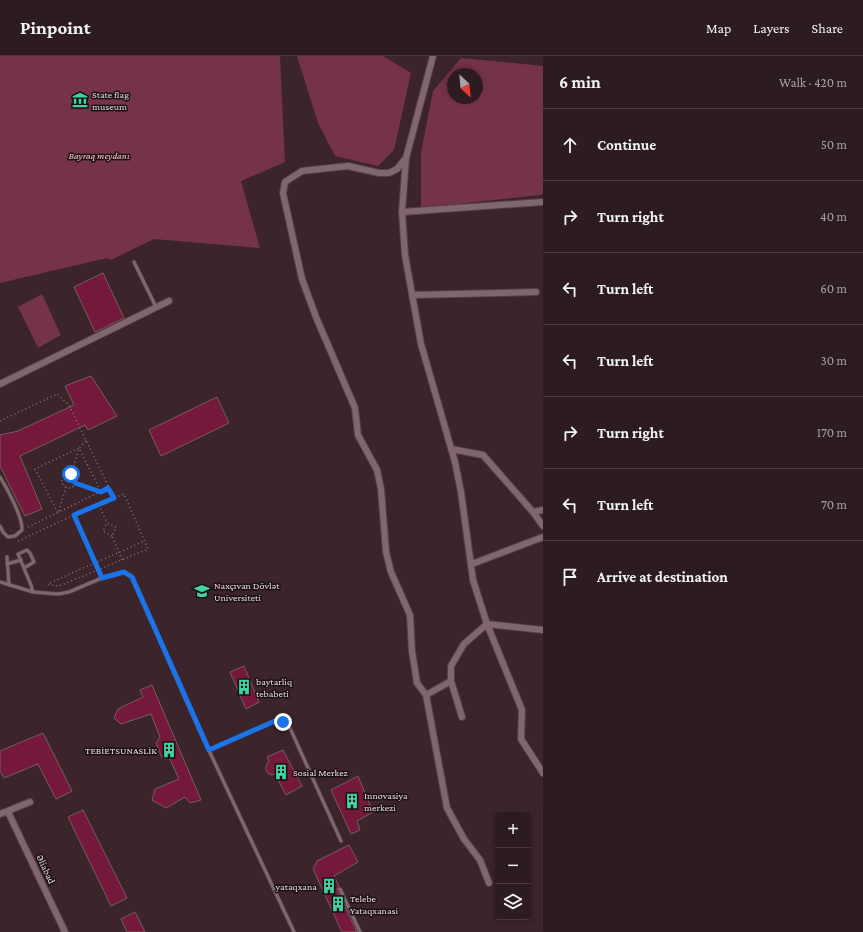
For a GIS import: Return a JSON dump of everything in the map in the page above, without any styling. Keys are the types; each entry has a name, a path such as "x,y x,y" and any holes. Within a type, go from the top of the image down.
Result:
{"street":[{"path":"433,56 406,158 402,212 405,255 421,344 455,462 472,564 473,580 487,624 522,710 521,739 543,773"},
{"path":"406,158 397,169 389,173 379,174 348,166 302,171 285,182 283,193 302,279 316,317 355,408 358,436 378,470 386,552 391,572 410,615 412,651 417,683 426,695 447,808 464,839 480,860 489,883"},
{"path":"402,212 543,202"},
{"path":"412,295 536,292"},
{"path":"0,384 169,301"},
{"path":"451,449 484,455 533,512 543,526"},
{"path":"533,512 543,510"},
{"path":"472,564 543,537"},
{"path":"462,717 451,681 451,666 464,644 487,624 543,630"},
{"path":"426,695 451,681"},
{"path":"0,814 30,802"},
{"name":"Əliabad","path":"9,814 65,932"}],"lane":[{"path":"134,262 156,307"},
{"path":"0,477 23,524 22,530 15,536 8,537 0,526"},
{"path":"24,568 34,562 29,550 18,554 32,592"},
{"path":"7,556 9,585"},
{"path":"7,564 21,560"},
{"path":"0,582 32,592 58,594 69,592 102,578 124,572 132,577 209,750 294,932"},
{"path":"209,750 275,721 283,722 290,728 341,841"},
{"path":"340,889 360,932"}],"path":[{"path":"0,421 57,394 69,405 114,498"},
{"path":"58,513 35,469 79,448 86,441"},
{"path":"71,474 79,448"},
{"path":"79,448 101,492"},
{"path":"71,474 66,474 62,478 62,484 66,487 72,487 75,483"},
{"path":"71,474 75,478 75,483"},
{"path":"75,483 101,492"},
{"path":"58,513 66,487"},
{"path":"22,530 108,488"},
{"path":"18,542 74,515 124,494 148,549 59,586 48,584 144,541"},
{"path":"99,504 107,523 116,527 112,536"},
{"path":"74,515 102,578"},
{"path":"107,523 103,531 112,536 122,560"},
{"path":"15,536 23,551"}],"green space":[{"name":"Bayraq meydanı","path":"0,56 280,56 285,162 241,181 260,248 154,239 111,260 107,258 0,283"},
{"path":"297,56 383,56 411,73 394,150 378,166 335,156 318,123"},
{"path":"461,58 543,66 543,193 541,195 421,208 421,152 433,91 447,74 447,104 483,104 483,68 453,68"},
{"path":"42,294 61,335 38,348 18,307"}],"building":[{"path":"103,273 124,318 95,332 74,287"},
{"path":"91,376 117,416 88,430 85,425 20,456 42,509 25,516 0,466 0,435 18,431 74,405 65,386"},
{"path":"217,397 229,423 161,456 149,430"},
{"name":"baytarliq tebabeti","path":"244,666 259,702 246,709 230,672"},
{"name":"TEBİETSUNASLİK","path":"152,685 201,800 190,803 185,797 166,808 152,800 155,789 179,779 169,757 166,759 162,758 156,743 160,737 151,714 121,724 114,718 118,709 143,697 140,690"},
{"path":"43,733 72,791 56,799 38,764 4,778 0,771 0,751"},
{"name":"Sosial Merkez","path":"283,750 302,786 286,795 275,774 271,775 266,770 266,766 269,761 267,757"},
{"name":"Innovasiya merkezi","path":"358,776 373,812 357,821 360,830 351,834 331,790"},
{"path":"83,810 127,898 111,906 68,817"},
{"name":"Telebe Yataqxanasi","path":"349,845 358,862 334,876 339,886 337,890 357,932 342,932 313,869 317,861"},
{"path":"135,912 145,932 127,932 121,919"}],"place":[{"name":"State flag museum","path":"80,100"},
{"name":"Naxçıvan Dövlət Universiteti","path":"202,591"},
{"name":"baytarliq tebabeti","path":"244,687"},
{"name":"TEBİETSUNASLİK","path":"169,750"},
{"name":"Sosial Merkez","path":"281,772"},
{"name":"Innovasiya merkezi","path":"352,801"},
{"name":"yataqxana","path":"329,886"},
{"name":"Telebe Yataqxanasi","path":"338,904"}],"route":[{"path":"71,474 76,480 75,483 101,492 108,488 114,498 74,515 102,578 124,572 132,577 209,750 275,721 283,722"}]}
